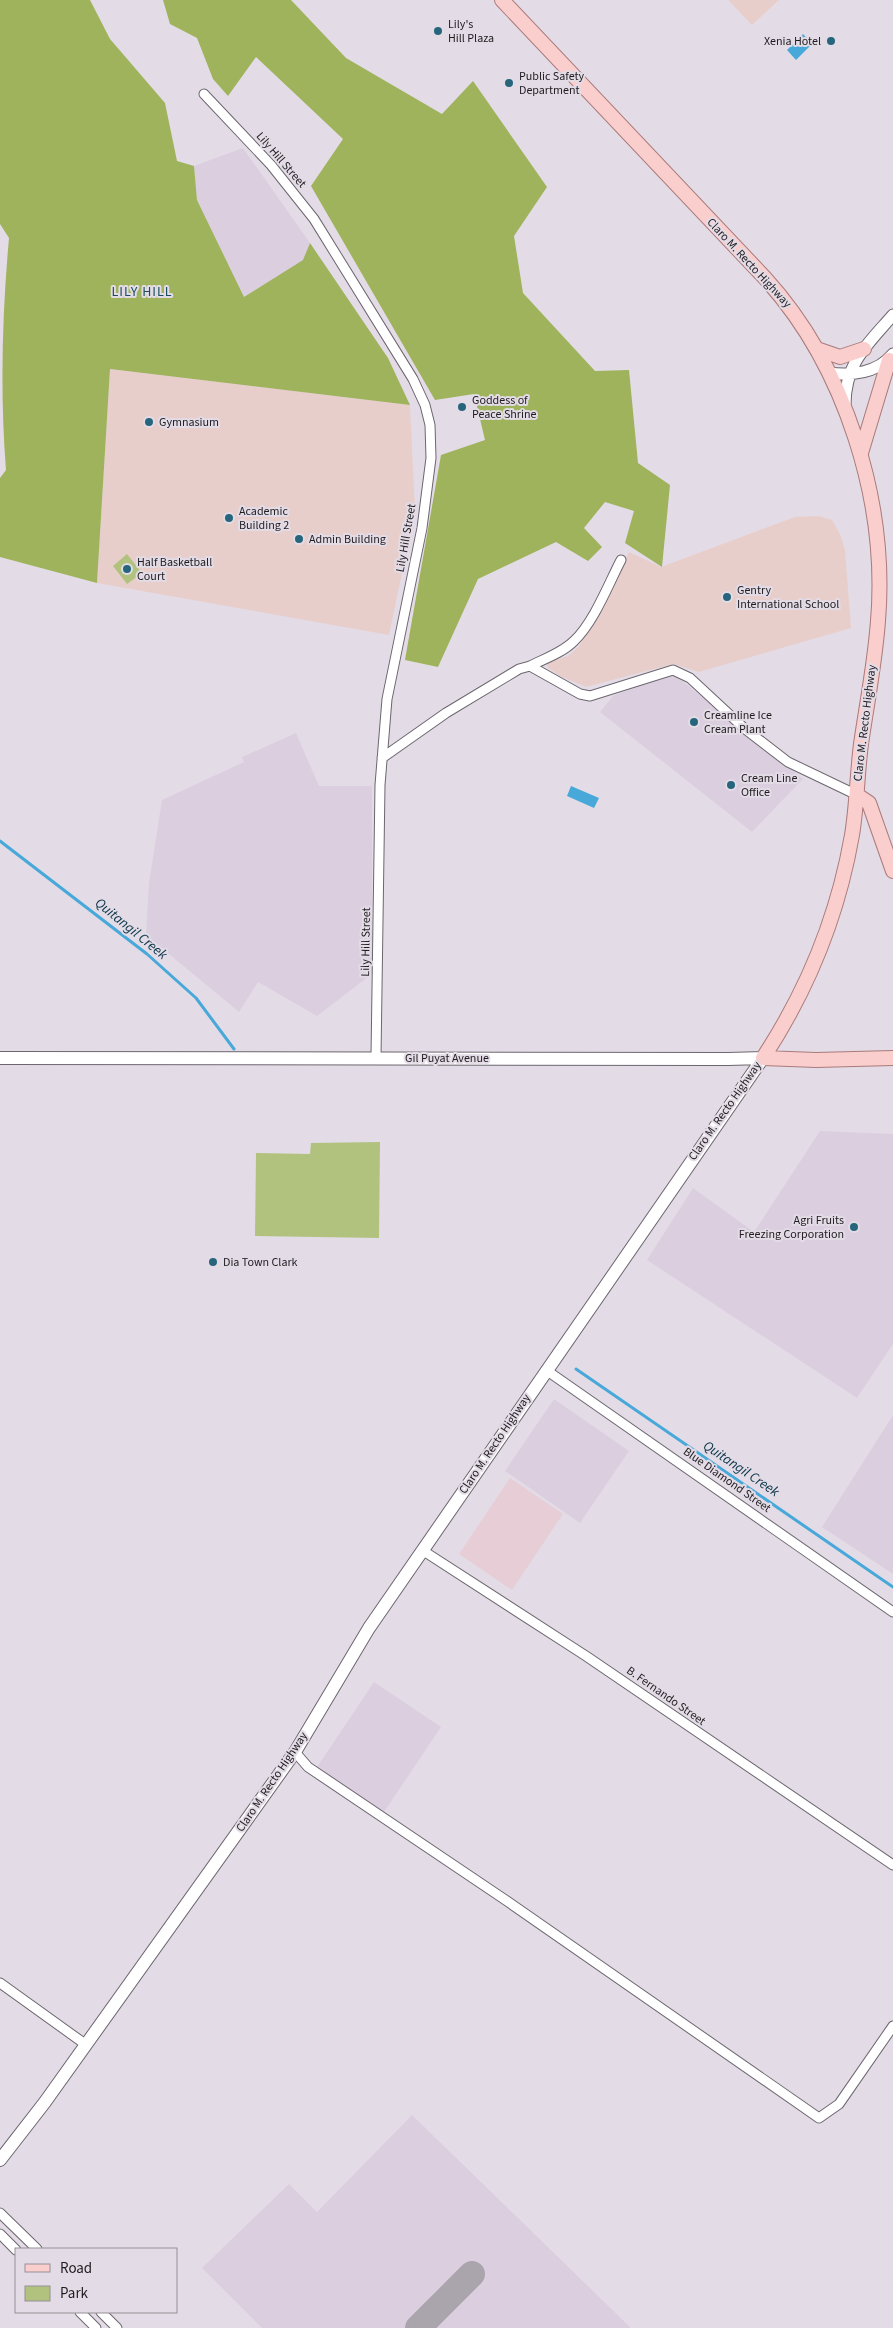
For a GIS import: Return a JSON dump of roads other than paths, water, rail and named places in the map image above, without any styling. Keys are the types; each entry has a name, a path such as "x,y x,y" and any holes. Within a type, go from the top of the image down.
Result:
{"main road":[{"name":"Claro M. Recto Highway","path":"0,2160 45,2102 295,1752 370,1628 422,1550 762,1058 794,1007 822,942 846,861 878,620 876,533 861,453 846,412 829,373 794,312 502,0"},
{"path":"816,349 840,357 864,349"},
{"path":"861,453 891,357"},
{"path":"856,796 869,803 893,871"},
{"name":"Gil Puyat Avenue","path":"0,1058 178,1060 376,1057 728,1060 762,1058 816,1060 893,1058"}],"street":[{"name":"Lily Hill Street","path":"204,94 271,165 314,219 413,379 425,405 430,425 431,458 422,528 387,699 382,758 376,1057"},
{"path":"846,412 845,387 848,376 864,349 893,315"},
{"path":"829,373 848,376 867,371 891,357"},
{"path":"382,758 446,713 519,669 562,651 573,642 584,629 621,560"},
{"path":"530,666 580,694 590,696 659,673 673,670 682,673 745,729 778,755 814,776 856,796"},
{"name":"Blue Diamond Street","path":"546,1370 893,1612"},
{"name":"B. Fernando Street","path":"422,1550 586,1656 893,1865"},
{"path":"295,1752 308,1768 506,1901 819,2118 839,2104 893,2026"},
{"path":"0,1983 85,2044"},
{"path":"0,2213 36,2248"},
{"path":"0,2234 15,2249"},
{"path":"81,2313 96,2328"},
{"path":"102,2313 117,2328"}],"water":[{"path":"803,34 812,44 796,60 787,50"},
{"path":"571,786 599,798 594,808 567,796"}],"waterway":[{"name":"Quitangil Creek","path":"0,841 147,954 196,998 234,1049"},
{"name":"Quitangil Creek","path":"576,1369 893,1587"}],"place":[{"name":"Lily's Hill Plaza","path":"438,31"},
{"name":"Xenia Hotel","path":"831,41"},
{"name":"Public Safety Department","path":"509,83"},
{"name":"Goddess of Peace Shrine","path":"462,407"},
{"name":"Gymnasium","path":"149,422"},
{"name":"Academic Building 2","path":"229,518"},
{"name":"Admin Building","path":"299,539"},
{"name":"Half Basketball Court","path":"127,569"},
{"name":"Gentry International School","path":"727,597"},
{"name":"Creamline Ice Cream Plant","path":"694,722"},
{"name":"Cream Line Office","path":"731,785"},
{"name":"Agri Fruits Freezing Corporation","path":"854,1227"},
{"name":"Dia Town Clark","path":"213,1262"}],"district":[{"name":"LILY HILL","path":"142,292"}]}
